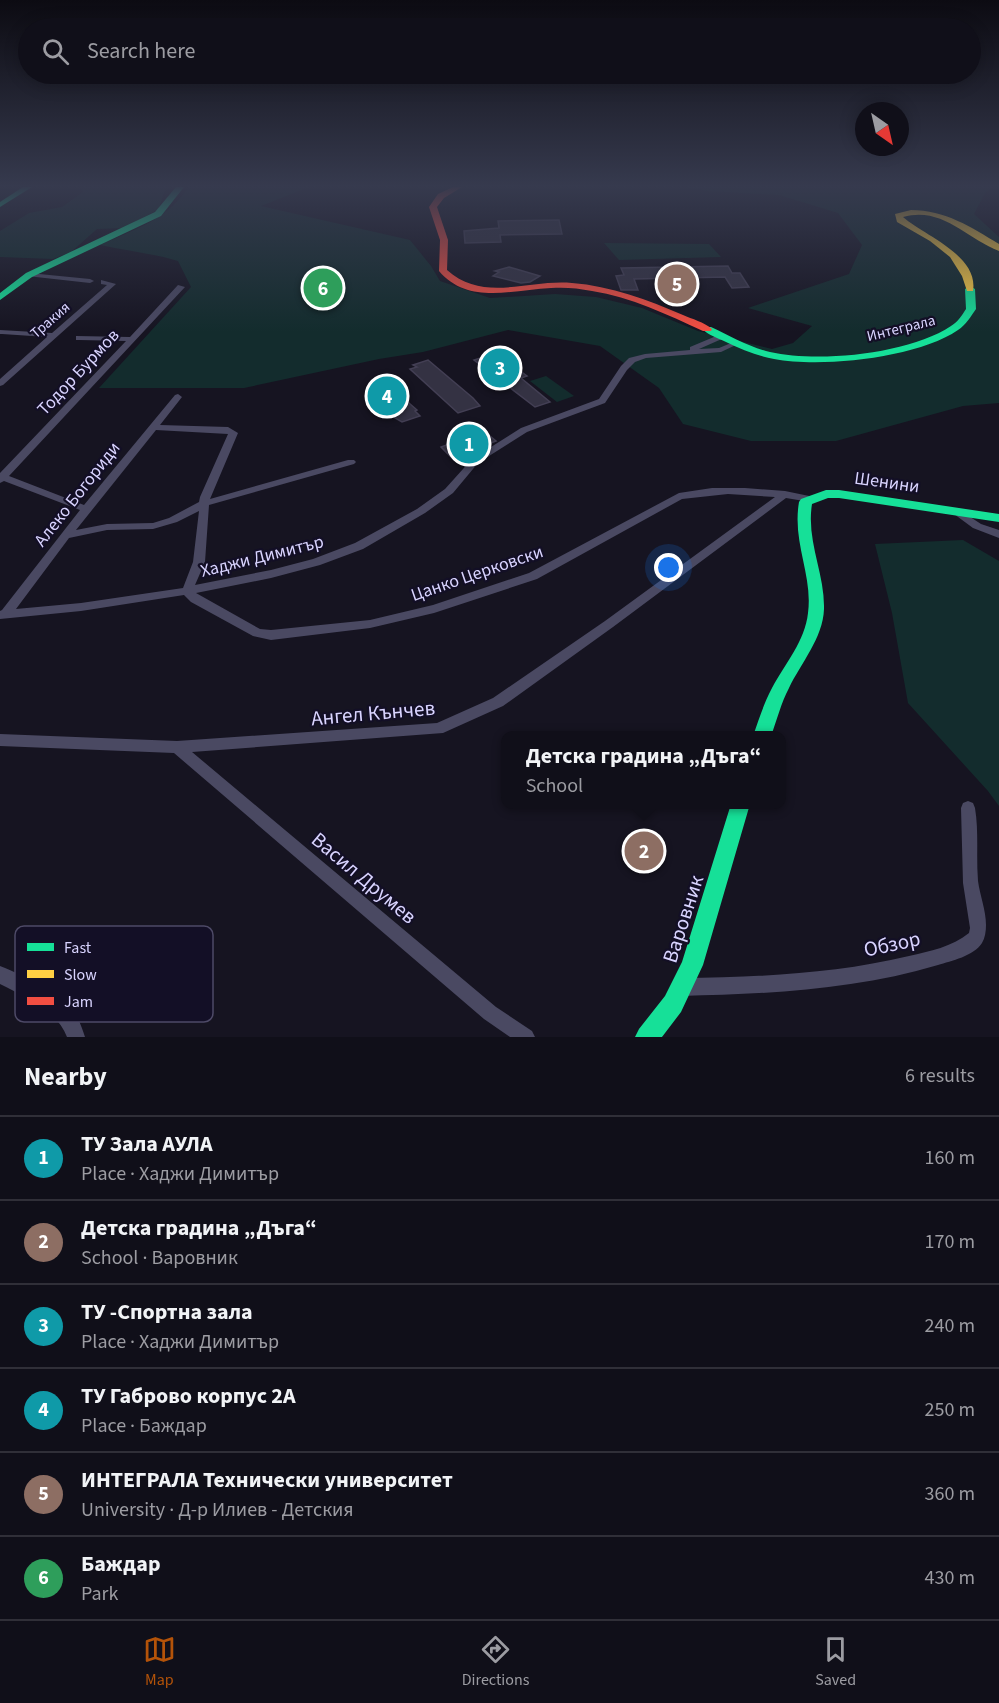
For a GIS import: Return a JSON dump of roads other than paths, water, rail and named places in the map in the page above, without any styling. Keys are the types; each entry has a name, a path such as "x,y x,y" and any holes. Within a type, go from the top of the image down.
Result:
{"street":[{"path":"0,297 29,275 114,235"},
{"path":"443,235 445,244 442,268 449,278 466,287 488,293 506,293 555,285 630,297 736,343"},
{"name":"Интеграла","path":"736,343 777,357 860,355 915,344 939,337 958,327 972,304 972,290 963,267 953,254 927,235"},
{"name":"Интеграла","path":"975,235 999,248"},
{"path":"29,275 90,281"},
{"name":"Тракия","path":"0,382 112,284 104,282"},
{"name":"Тодор Бурмов","path":"1,478 181,287"},
{"path":"2,332 54,335"},
{"name":"Хаджи Димитър","path":"682,355 722,336"},
{"path":"79,338 132,339"},
{"name":"Хаджи Димитър","path":"3,615 81,607 187,591 299,567 359,546 434,503 449,491 475,461 510,438 544,421 603,401 624,368 632,360 645,356 682,355 721,350 736,343"},
{"name":"Алеко Богориди","path":"3,615 68,535 86,508 178,397"},
{"path":"153,427 228,430 233,433 205,497 199,562 187,591"},
{"path":"68,535 107,527 153,526 173,520 206,503 351,462"},
{"path":"1,478 86,508"},
{"name":"Цанко Церковски","path":"187,591 195,599 257,633 271,635 370,624 434,609 533,576 679,496 737,490 785,494 810,499"},
{"name":"Ангел Кънчев","path":"0,740 177,747 438,729 498,702 609,624 785,494"},
{"name":"Шенини","path":"810,499 826,494 847,495 999,518"},
{"path":"763,731 774,701 803,645 816,613 803,534 804,509 810,499"},
{"name":"Шенини","path":"958,512 977,526 999,534"},
{"name":"Васил Друмев","path":"177,747 490,1012 526,1037"},
{"name":"Обзор","path":"681,987 830,980 926,960 961,950 972,944 976,938 978,926 970,879 971,833 968,808"},
{"name":"Варовник","path":"647,1037 673,1004 692,965 739,809"},
{"path":"0,975 15,983"},
{"path":"69,1022 76,1037"}],"place":[{"name":"ИНТЕГРАЛА Технически университет","path":"677,284"},
{"name":"Баждар","path":"323,288"},
{"name":"ТУ -Спортна зала","path":"500,368"},
{"name":"ТУ Габрово корпус 2А","path":"387,396"},
{"name":"ТУ Зала АУЛА","path":"469,444"},
{"name":"Детска градина „Дъга“","path":"644,851"}]}
